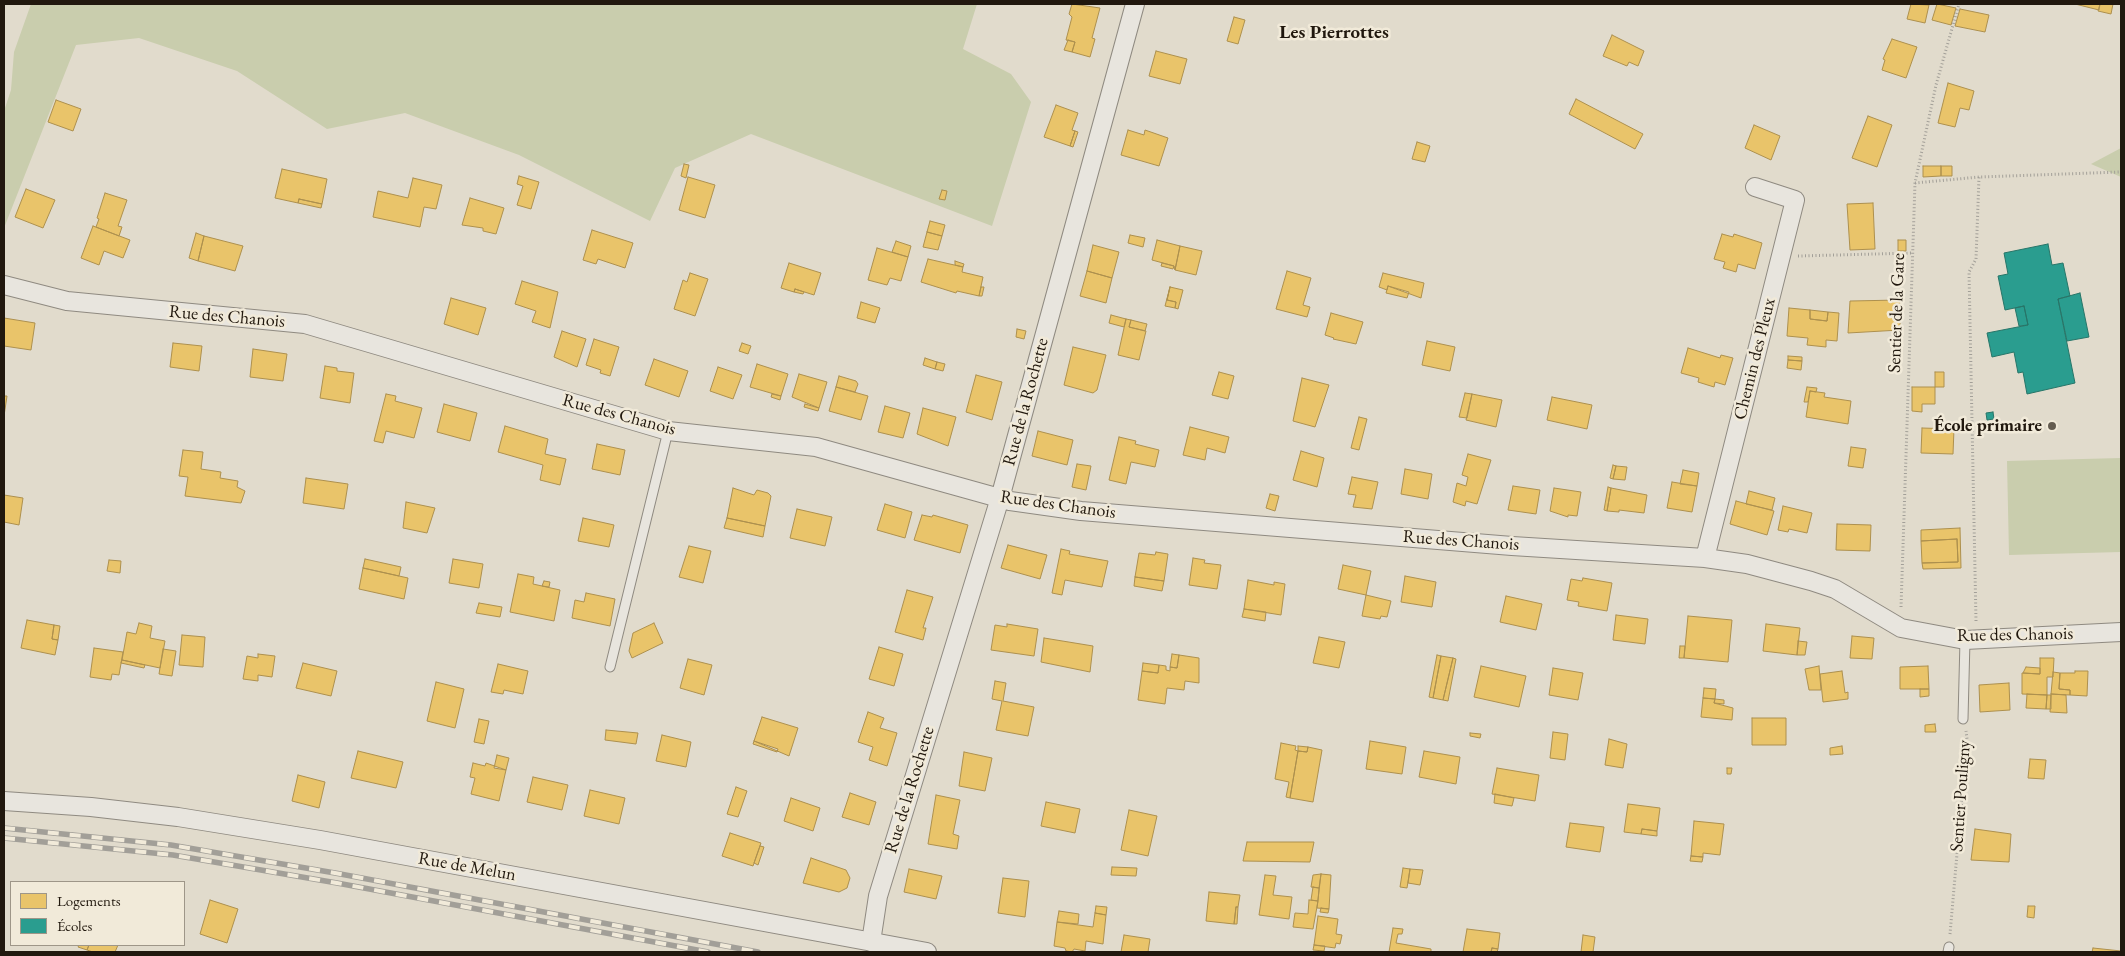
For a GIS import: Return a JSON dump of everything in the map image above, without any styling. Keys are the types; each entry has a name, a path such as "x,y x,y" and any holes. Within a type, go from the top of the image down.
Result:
{"street":[{"name":"Rue de la Rochette","path":"871,942 878,896 1000,498 1135,4"},
{"name":"Chemin des Pleux","path":"1705,558 1795,200 1755,188"},
{"name":"Rue des Chanois","path":"4,285 67,302 305,324 668,431 816,447 1000,498 1091,512 1512,546 1705,558 1747,564 1835,589 1901,628 1971,640 2121,632"},
{"name":"Rue de Melun","path":"4,801 91,806 311,838 927,952"}],"lane":[{"path":"610,667 668,431"},
{"name":"Sentier Pouligny","path":"1963,719 1971,640"}],"path":[{"name":"Sentier de la Gare","path":"1901,628 1915,183 1936,85 1959,4"},
{"path":"1915,183 1979,178 2121,172"},
{"path":"1971,640 1969,272 1976,258 1979,178"},
{"path":"1780,256 1913,253"},
{"name":"Sentier Pouligny","path":"1948,950 1967,739 1963,719"}],"green space":[{"path":"31,4 977,4 963,49 1011,74 1031,102 992,226 751,134 675,168 650,221 519,155 405,113 327,129 237,71 139,38 76,45 4,228 4,111 11,90 14,52"},
{"path":"2121,148 2121,177 2091,164"},
{"path":"2121,458 2121,552 2009,555 2007,461"}],"building: Logements":[{"path":"1072,4 1100,8 1092,38 1095,39 1090,57 1072,52 1075,42 1066,40 1072,17 1069,14"},
{"path":"1911,4 1929,5 1925,23 1907,19"},
{"path":"1937,4 1956,8 1951,25 1932,20"},
{"path":"2075,4 2100,4 2099,10"},
{"path":"2100,4 2113,4 2111,14 2098,11"},
{"path":"1960,9 1989,15 1985,32 1955,26"},
{"path":"1234,17 1245,20 1238,44 1227,41"},
{"path":"1612,35 1644,51 1638,66 1629,62 1627,66 1603,56"},
{"path":"1892,39 1917,47 1906,78 1882,70 1885,60 1883,59"},
{"path":"1068,40 1075,42 1072,52 1064,50"},
{"path":"1156,51 1187,59 1180,84 1149,76"},
{"path":"1948,83 1974,91 1969,110 1960,108 1955,127 1938,123"},
{"path":"1576,99 1643,134 1635,149 1569,114"},
{"path":"56,100 81,109 73,131 48,122"},
{"path":"1056,105 1078,113 1072,130 1075,131 1070,146 1044,137"},
{"path":"1868,116 1892,125 1877,167 1852,158"},
{"path":"1754,125 1780,136 1771,160 1745,148"},
{"path":"1128,130 1144,135 1145,130 1168,138 1159,166 1121,155"},
{"path":"1075,131 1078,132 1073,147 1070,146"},
{"path":"1417,142 1430,146 1425,162 1412,159"},
{"path":"684,164 689,165 686,178 681,176"},
{"path":"1923,166 1941,166 1941,176 1923,177"},
{"path":"1941,166 1952,166 1952,176 1941,176"},
{"path":"282,169 327,179 322,204 299,199 298,203 275,198"},
{"path":"519,176 539,182 531,209 517,205 523,186 517,184"},
{"path":"688,177 715,185 705,218 679,210"},
{"path":"413,178 442,185 436,209 424,207 420,227 373,217 378,191 408,198"},
{"path":"26,189 55,200 43,228 15,217"},
{"path":"942,190 947,191 945,200 939,199"},
{"path":"105,193 127,200 118,226 122,227 119,236 96,227"},
{"path":"470,198 504,208 496,234 483,231 483,228 462,225"},
{"path":"299,199 322,204 321,208 298,203"},
{"path":"1873,203 1875,249 1850,250 1847,204"},
{"path":"930,221 945,225 942,236 927,232"},
{"path":"93,226 130,240 123,258 104,251 99,265 81,258"},
{"path":"592,230 633,243 625,268 598,259 596,264 583,260"},
{"path":"927,232 942,236 938,250 923,247"},
{"path":"196,233 204,236 198,261 189,258"},
{"path":"1722,234 1733,237 1734,234 1762,243 1755,269 1738,264 1736,272 1723,268 1725,262 1714,259"},
{"path":"1130,235 1145,238 1143,247 1128,243"},
{"path":"204,236 243,246 235,271 198,261"},
{"path":"1157,240 1180,246 1175,270 1174,266 1152,260"},
{"path":"1898,240 1906,240 1906,251 1898,251"},
{"path":"896,241 911,246 908,257 892,252"},
{"path":"1093,245 1119,252 1112,278 1087,271"},
{"path":"1180,246 1202,251 1196,275 1175,270"},
{"path":"877,248 908,257 901,281 890,278 887,285 868,280"},
{"path":"928,259 963,267 962,272 983,277 979,296 957,291 956,293 921,282"},
{"path":"955,261 964,264 963,267 955,265"},
{"path":"789,263 821,273 814,295 795,289 794,292 781,288"},
{"path":"1162,263 1174,266 1173,269 1161,266"},
{"path":"1087,271 1112,278 1106,303 1080,296"},
{"path":"1287,271 1311,278 1303,305 1310,307 1307,317 1276,309"},
{"path":"690,273 708,279 695,316 674,309 683,280 687,282"},
{"path":"1383,273 1424,283 1421,298 1388,286 1387,290 1379,287"},
{"path":"522,281 558,292 550,328 532,322 536,311 515,304"},
{"path":"1388,286 1409,292 1407,298 1386,293"},
{"path":"981,287 984,287 982,296 979,296"},
{"path":"1170,287 1183,290 1178,309 1175,308 1176,302 1167,300"},
{"path":"1170,287 1167,300 1176,302 1175,308 1165,306"},
{"path":"795,289 804,292 803,294 794,292"},
{"path":"451,298 486,308 478,335 444,324"},
{"path":"1900,300 1900,330 1848,333 1850,301"},
{"path":"861,302 880,308 875,323 857,318"},
{"path":"1789,308 1810,310 1810,319 1827,321 1828,312 1839,313 1837,341 1826,340 1826,347 1807,345 1808,338 1787,336"},
{"path":"1810,310 1828,312 1827,321 1810,319"},
{"path":"1331,313 1363,322 1356,344 1333,339 1325,335"},
{"path":"1111,315 1126,319 1124,327 1109,323"},
{"path":"4,318 35,323 31,350 4,346"},
{"path":"1126,319 1131,320 1129,327 1146,331 1139,360 1118,355"},
{"path":"1131,320 1147,324 1145,331 1129,327"},
{"path":"1017,329 1026,331 1024,339 1016,337"},
{"path":"562,331 586,339 577,367 554,357"},
{"path":"594,339 619,347 610,376 600,373 601,370 586,365"},
{"path":"1427,341 1455,347 1450,371 1422,365"},
{"path":"173,343 202,346 199,371 170,367"},
{"path":"742,343 751,346 748,354 739,351"},
{"path":"1073,347 1106,355 1097,390 1093,393 1064,385"},
{"path":"1688,348 1720,358 1721,355 1733,358 1725,385 1715,382 1714,387 1698,382 1699,378 1681,373"},
{"path":"253,349 287,354 283,381 250,377"},
{"path":"1788,356 1802,357 1802,361 1788,360"},
{"path":"925,358 937,362 935,369 923,365"},
{"path":"654,359 688,371 679,397 645,385"},
{"path":"1788,360 1802,361 1801,370 1787,368"},
{"path":"937,362 945,364 943,371 935,369"},
{"path":"757,364 788,374 781,396 750,387"},
{"path":"325,366 337,368 337,371 354,373 350,403 320,398"},
{"path":"718,367 742,375 733,399 710,391"},
{"path":"1219,372 1234,376 1228,399 1212,395"},
{"path":"1935,372 1944,372 1944,387 1935,387"},
{"path":"799,374 827,382 819,408 792,397"},
{"path":"976,375 1002,382 992,420 966,412"},
{"path":"839,376 856,381 858,384 855,392 836,387"},
{"path":"1302,378 1329,385 1315,427 1293,421"},
{"path":"836,387 868,396 861,420 829,411"},
{"path":"1807,387 1817,388 1816,392 1810,391 1808,402 1804,402"},
{"path":"1912,387 1935,387 1935,404 1922,404 1922,412 1912,411"},
{"path":"1810,391 1825,393 1824,397 1851,401 1848,424 1806,417"},
{"path":"1465,393 1472,394 1467,418 1459,417"},
{"path":"386,394 396,396 395,401 422,408 414,438 386,431 383,443 374,441"},
{"path":"772,394 781,396 780,400 771,397"},
{"path":"1472,394 1502,400 1496,427 1466,420"},
{"path":"4,396 7,396 4,416"},
{"path":"1552,397 1592,405 1587,429 1547,420"},
{"path":"444,404 477,413 470,441 437,432"},
{"path":"805,404 819,408 818,411 804,407"},
{"path":"885,406 910,413 903,438 878,432"},
{"path":"923,408 956,417 948,446 917,434"},
{"path":"1359,417 1367,419 1359,450 1351,448"},
{"path":"505,426 548,439 545,454 566,459 560,485 540,480 543,465 498,452"},
{"path":"1190,427 1229,437 1225,453 1207,448 1205,460 1183,455"},
{"path":"1922,428 1954,429 1953,454 1921,453"},
{"path":"1038,431 1073,440 1067,465 1032,456"},
{"path":"1119,437 1136,441 1135,444 1159,450 1155,467 1131,462 1126,484 1109,480"},
{"path":"597,444 625,450 620,475 592,469"},
{"path":"1851,447 1866,449 1863,468 1848,466"},
{"path":"183,450 203,452 201,469 221,472 220,478 238,481 237,487 245,491 241,503 185,496 188,477 179,476"},
{"path":"1301,451 1324,458 1317,487 1293,480"},
{"path":"1468,454 1491,460 1477,504 1466,501 1465,506 1453,502 1457,483 1466,486 1468,477 1462,475"},
{"path":"1077,464 1091,466 1086,490 1072,487"},
{"path":"1613,465 1616,466 1613,479 1610,478"},
{"path":"1616,466 1627,467 1625,480 1613,479"},
{"path":"1405,469 1432,474 1428,499 1401,494"},
{"path":"1683,470 1699,473 1697,486 1680,484"},
{"path":"1352,477 1378,482 1372,509 1353,507 1356,495 1348,494"},
{"path":"306,478 348,484 344,509 303,503"},
{"path":"1672,482 1697,486 1692,512 1667,508"},
{"path":"1513,486 1540,490 1536,514 1508,510"},
{"path":"1608,487 1611,488 1607,511 1604,510"},
{"path":"733,488 754,495 757,490 768,493 771,496 765,526 727,518"},
{"path":"1554,488 1581,492 1577,516 1568,515 1568,517 1550,511"},
{"path":"1611,488 1647,495 1644,513 1619,510 1619,512 1607,511"},
{"path":"1749,491 1775,498 1772,510 1746,504"},
{"path":"1270,494 1279,496 1275,511 1266,508"},
{"path":"4,495 23,498 19,525 4,522"},
{"path":"1736,501 1774,511 1767,535 1730,524"},
{"path":"406,502 435,508 427,533 403,528"},
{"path":"885,504 912,512 905,538 877,530"},
{"path":"1783,506 1812,513 1807,533 1789,529 1788,532 1778,530"},
{"path":"797,509 832,517 825,546 790,538"},
{"path":"922,515 932,517 933,515 968,525 960,553 914,540"},
{"path":"583,518 614,525 609,547 578,541"},
{"path":"727,518 765,526 763,537 724,528"},
{"path":"1837,524 1871,525 1870,551 1836,550"},
{"path":"1960,528 1961,568 1923,569 1922,563 1958,562 1957,539 1921,541 1921,530"},
{"path":"1957,539 1958,562 1922,563 1921,541"},
{"path":"1008,545 1047,555 1040,579 1001,568"},
{"path":"689,546 711,551 703,583 679,577"},
{"path":"1061,549 1070,551 1069,554 1108,561 1102,587 1065,580 1062,595 1052,593"},
{"path":"1156,552 1168,554 1164,581 1135,577 1139,553 1155,555"},
{"path":"1193,558 1205,560 1204,563 1221,565 1217,589 1189,585"},
{"path":"365,559 401,567 399,576 363,568"},
{"path":"453,559 483,564 479,588 449,583"},
{"path":"109,560 121,561 120,573 107,571"},
{"path":"1343,565 1371,571 1366,595 1338,589"},
{"path":"363,568 408,578 404,599 359,589"},
{"path":"518,574 534,577 533,584 560,590 554,621 510,612"},
{"path":"1405,576 1436,582 1432,607 1401,602"},
{"path":"1135,577 1164,581 1162,591 1134,586"},
{"path":"1583,578 1612,583 1607,611 1578,606 1579,602 1567,600 1571,579 1582,581"},
{"path":"1248,580 1274,585 1274,582 1285,584 1281,615 1244,609"},
{"path":"544,581 550,582 549,587 542,586"},
{"path":"907,590 933,597 923,628 926,628 923,640 895,632"},
{"path":"586,593 615,599 610,626 572,618 575,600 584,602"},
{"path":"1366,595 1391,601 1387,617 1381,616 1380,619 1362,616"},
{"path":"1506,596 1542,604 1536,630 1500,622"},
{"path":"479,603 502,607 500,617 476,613"},
{"path":"1244,609 1266,612 1265,621 1242,617"},
{"path":"1616,615 1648,619 1645,644 1613,640"},
{"path":"1688,616 1732,620 1728,662 1684,658"},
{"path":"27,620 54,625 52,639 58,640 55,655 21,648"},
{"path":"139,623 152,626 150,638 165,641 160,668 122,660 127,632 136,634"},
{"path":"654,623 663,643 632,658 629,651 633,633"},
{"path":"1007,624 1038,629 1034,656 991,650 995,625 1007,627"},
{"path":"1766,624 1800,628 1797,655 1763,651"},
{"path":"54,625 60,626 58,640 52,639"},
{"path":"182,635 205,637 203,667 179,665"},
{"path":"1852,636 1874,638 1872,659 1850,658"},
{"path":"1319,637 1345,642 1339,668 1313,663"},
{"path":"1044,638 1093,646 1090,672 1041,662"},
{"path":"1798,641 1807,642 1805,655 1797,655"},
{"path":"1680,646 1685,646 1684,658 1679,658"},
{"path":"879,647 903,654 894,686 869,679"},
{"path":"94,648 123,652 119,675 112,674 111,680 90,677"},
{"path":"163,649 176,651 172,676 159,674"},
{"path":"258,654 275,656 272,677 258,675 258,681 243,679 247,656 258,658"},
{"path":"1172,654 1179,655 1177,668 1170,667"},
{"path":"1179,655 1199,658 1199,683 1185,681 1184,690 1167,688 1165,704 1138,700 1142,671 1158,673 1159,665 1166,666 1166,670 1170,671 1170,667 1177,668"},
{"path":"1437,655 1441,656 1433,698 1429,697"},
{"path":"1441,656 1453,658 1443,700 1433,698"},
{"path":"1453,658 1456,659 1448,701 1443,700"},
{"path":"2040,658 2054,658 2053,677 2047,677 2047,695 2022,694 2022,673 2040,674"},
{"path":"688,659 712,665 704,695 680,688"},
{"path":"122,660 145,665 144,668 121,663"},
{"path":"303,663 337,671 331,696 296,688"},
{"path":"1143,663 1159,665 1158,673 1142,671"},
{"path":"498,664 528,671 523,694 504,690 503,694 491,692"},
{"path":"1481,666 1526,676 1519,707 1474,697"},
{"path":"1819,666 1821,690 1809,690 1805,669"},
{"path":"1928,666 1929,689 1900,689 1900,667"},
{"path":"2026,667 2040,668 2040,674 2023,673"},
{"path":"1553,668 1583,673 1578,700 1549,695"},
{"path":"1842,671 1845,693 1848,692 1848,699 1823,702 1820,674"},
{"path":"2075,671 2088,671 2087,696 2070,695 2070,690 2059,689 2060,673 2075,673"},
{"path":"2053,672 2060,673 2059,689 2070,690 2070,695 2051,694"},
{"path":"995,681 1006,683 1003,701 1034,707 1028,736 996,730 1002,701 992,699"},
{"path":"436,682 464,689 455,728 427,721"},
{"path":"2009,683 2010,710 1980,712 1979,685"},
{"path":"1704,688 1716,689 1715,699 1703,698"},
{"path":"1920,689 1929,689 1929,696 1920,697"},
{"path":"2027,694 2047,695 2046,709 2026,708"},
{"path":"2051,694 2066,695 2067,713 2050,712"},
{"path":"2047,695 2051,695 2051,709 2046,709"},
{"path":"1703,698 1715,699 1714,703 1733,708 1732,720 1701,717"},
{"path":"1715,699 1724,700 1724,704 1714,703"},
{"path":"868,712 884,718 880,728 897,733 887,766 869,760 873,747 858,742"},
{"path":"762,717 798,728 789,756 754,741"},
{"path":"1752,718 1786,718 1786,745 1752,745"},
{"path":"479,719 489,721 484,744 474,742"},
{"path":"1935,724 1936,732 1925,732 1925,725"},
{"path":"606,730 638,733 636,744 605,740"},
{"path":"1553,732 1568,734 1565,760 1550,758"},
{"path":"1470,733 1481,734 1480,738 1470,736"},
{"path":"662,735 691,742 686,767 656,761"},
{"path":"1609,739 1627,744 1623,768 1605,765"},
{"path":"754,741 778,749 777,752 753,744"},
{"path":"1370,741 1406,747 1402,774 1366,769"},
{"path":"1281,743 1296,746 1295,750 1298,751 1290,798 1286,797 1289,782 1275,779"},
{"path":"1298,746 1308,747 1307,752 1298,751"},
{"path":"1842,746 1843,754 1830,755 1830,748"},
{"path":"1308,747 1322,750 1313,802 1290,798 1298,751 1307,752"},
{"path":"358,751 403,762 396,788 351,778"},
{"path":"1424,751 1460,757 1456,784 1419,777"},
{"path":"964,752 992,758 985,791 959,786"},
{"path":"497,755 509,758 506,770 494,768"},
{"path":"2030,759 2046,760 2044,779 2028,778"},
{"path":"473,763 485,766 486,763 506,770 499,801 471,794 475,778 470,777"},
{"path":"1497,768 1539,775 1535,801 1492,794"},
{"path":"1727,768 1732,768 1731,774 1727,774"},
{"path":"298,775 325,782 319,808 292,801"},
{"path":"533,777 568,785 562,810 527,802"},
{"path":"736,787 747,791 738,817 727,814"},
{"path":"590,790 625,798 619,824 584,816"},
{"path":"850,793 876,802 869,825 842,817"},
{"path":"1495,794 1514,798 1512,806 1494,803"},
{"path":"936,795 960,800 953,834 959,836 957,849 928,844"},
{"path":"791,798 820,808 813,831 784,821"},
{"path":"1046,802 1080,809 1075,833 1041,826"},
{"path":"1628,804 1660,808 1657,831 1642,829 1641,834 1624,832"},
{"path":"1129,810 1157,816 1148,856 1121,850"},
{"path":"1694,821 1724,824 1720,855 1703,853 1703,857 1691,856"},
{"path":"1570,823 1604,827 1600,852 1566,847"},
{"path":"1642,829 1657,831 1657,836 1641,834"},
{"path":"1975,829 2011,834 2009,862 1971,860"},
{"path":"730,833 761,843 753,866 722,856"},
{"path":"1247,842 1314,842 1310,862 1243,861"},
{"path":"760,846 764,847 758,865 754,863"},
{"path":"1691,856 1703,857 1702,862 1690,861"},
{"path":"811,858 846,870 850,878 847,888 839,892 803,883"},
{"path":"1112,867 1137,868 1136,876 1111,875"},
{"path":"1403,868 1410,869 1407,888 1400,887"},
{"path":"909,869 942,876 936,899 904,892"},
{"path":"1410,869 1423,870 1420,885 1408,883"},
{"path":"1321,874 1331,875 1329,909 1317,908"},
{"path":"1321,874 1319,888 1311,887 1313,875"},
{"path":"1265,875 1276,876 1273,895 1292,897 1289,919 1259,915"},
{"path":"1003,878 1029,881 1025,917 998,913"},
{"path":"1313,887 1319,888 1318,901 1311,900"},
{"path":"1209,892 1240,895 1234,924 1206,921"},
{"path":"210,900 238,909 227,943 200,934"},
{"path":"1309,900 1318,901 1313,929 1293,927 1295,913 1308,914"},
{"path":"1096,906 1107,907 1106,915 1095,913"},
{"path":"2028,906 2035,906 2034,918 2027,917"},
{"path":"1236,907 1238,907 1237,924 1234,924"},
{"path":"1321,908 1329,909 1328,913 1320,912"},
{"path":"1059,911 1079,914 1078,924 1057,922"},
{"path":"1095,913 1106,915 1103,944 1086,941 1085,951 1074,949 1072,952 1066,951 1065,948 1054,946 1057,922 1093,927"},
{"path":"1318,916 1338,919 1336,934 1342,935 1340,944 1336,943 1335,948 1314,945"},
{"path":"1393,928 1403,929 1402,934 1398,934 1396,943 1431,949 1431,952 1389,952"},
{"path":"1467,929 1500,933 1498,949 1492,948 1491,952 1463,952"},
{"path":"1124,935 1150,939 1148,952 1121,952"},
{"path":"1583,935 1595,937 1593,952 1581,952"},
{"path":"1314,945 1325,946 1324,951 1313,950"},
{"path":"78,946 89,946 87,950"},
{"path":"89,946 118,946 115,952 93,952 87,950"},
{"path":"1492,948 1498,949 1497,952 1491,952"},
{"path":"2093,948 2121,951 2121,952 2092,952"}],"building: Écoles":[{"path":"2048,244 2052,265 2063,263 2070,296 2058,299 2075,383 2027,394 2023,372 2018,373 2014,352 1992,357 1987,333 2028,325 2024,306 2005,310 1998,276 2008,274 2004,253"},
{"path":"2080,293 2089,337 2067,341 2058,299"},
{"path":"2024,306 2028,325 2019,326 2015,308"},
{"path":"1993,412 1994,419 1987,420 1986,413"}],"railway":[{"path":"4,828 171,845 335,873 758,952"},
{"path":"4,838 173,855 337,883 708,952"}],"place":[{"name":"École primaire","path":"2052,426"}],"district":[{"name":"Les Pierrottes","path":"1334,33"}]}
